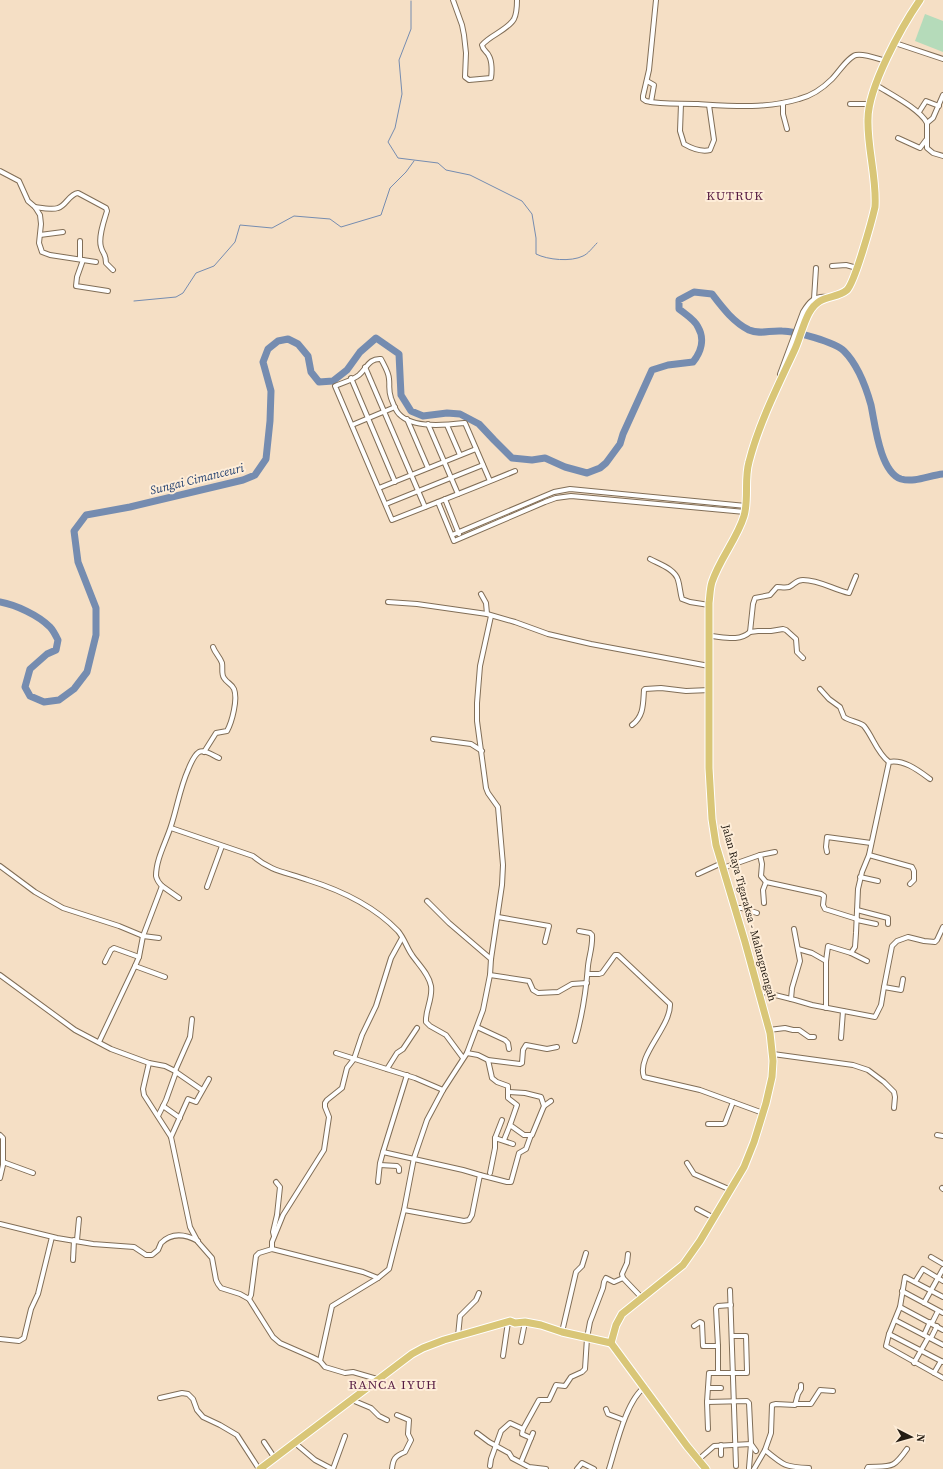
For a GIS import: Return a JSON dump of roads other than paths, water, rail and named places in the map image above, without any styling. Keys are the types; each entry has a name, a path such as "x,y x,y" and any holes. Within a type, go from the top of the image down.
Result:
{"main road":[{"name":"Jalan Raya Tigaraksa - Malangnengah","path":"611,1343 620,1317 683,1265 700,1241 744,1167 754,1142 771,1085 773,1054 769,1030 723,865 716,845 711,812 709,768 710,605 712,583 717,569 742,521 745,509 749,462 798,336 805,314 815,305 828,297 844,292 853,280 874,211 875,202 868,124 869,104 886,61 910,14 920,0"},
{"path":"260,1469 378,1379 423,1348 508,1321 515,1323 525,1322 611,1343 706,1469"}],"street":[{"path":"454,0 463,30 466,53 465,77 469,80 490,78 492,74 491,60 482,49 482,46 487,40 512,21 516,12 518,0"},
{"path":"656,0 649,70 643,92 643,100 681,104 750,106 783,103 798,100 814,93 832,79 851,58 856,55 886,61"},
{"path":"895,43 943,58"},
{"path":"646,81 654,85 651,102"},
{"path":"876,85 919,112 927,123 926,144 928,150 933,154 943,156"},
{"path":"927,123 932,118 943,95"},
{"path":"919,112 926,101 938,106"},
{"path":"783,103 783,114 787,129"},
{"path":"681,104 680,131 684,144 706,151 710,150 714,140 709,105"},
{"path":"850,104 869,104"},
{"path":"898,138 920,148 926,140"},
{"path":"0,171 19,182 28,200 40,215 40,247 44,253 96,262"},
{"path":"35,207 57,209 74,194 78,193 106,208 107,211 101,235 101,246 106,256 106,263 113,270"},
{"path":"40,235 63,232"},
{"path":"80,240 81,260 76,286 108,291"},
{"path":"832,266 846,265 857,268"},
{"path":"814,299 813,295 816,268"},
{"path":"805,314 807,305 814,299 822,296 828,297"},
{"path":"490,481 465,422 447,425 428,424 406,419 399,414 395,408 388,389 390,379 382,359 368,363 358,375 335,386 392,520 438,502 515,471"},
{"path":"365,366 425,507"},
{"path":"351,378 395,482"},
{"path":"352,425 395,408"},
{"path":"406,419 428,468"},
{"path":"428,424 458,494"},
{"path":"447,425 460,455"},
{"path":"379,488 476,449"},
{"path":"386,504 483,465"},
{"path":"452,536 554,492 570,489 745,509"},
{"path":"438,502 454,541 545,502 556,498 570,496 745,509"},
{"path":"445,499 461,538"},
{"path":"650,560 672,571 676,575 682,599 690,602 710,605"},
{"path":"750,632 753,604 756,597 770,595 777,587 789,587 797,580 821,583 849,593 856,576"},
{"path":"320,1361 332,1306 378,1278 389,1269 404,1210 414,1158 427,1120 443,1090 467,1053 483,1010 490,975 498,917 503,865 500,818 498,807 487,791 478,720 477,703 480,666 489,615 485,600 481,594"},
{"path":"388,602 417,604 489,615 516,622 548,634 591,644 710,666"},
{"path":"710,636 739,638 750,632 782,629 786,630 796,639 797,652 803,658"},
{"path":"204,752 216,734 227,731 233,715 235,702 234,689 232,684 225,680 223,676 222,663 213,647"},
{"path":"632,725 641,715 644,690 646,688 686,691 710,690"},
{"path":"820,689 829,699 840,707 844,717 864,725 875,744 889,762"},
{"path":"433,739 471,744 482,751"},
{"path":"179,898 162,886 158,881 156,875 161,853 171,828 187,771 198,753 204,752 219,758"},
{"path":"889,762 898,762 912,767 930,779"},
{"path":"851,953 855,946 860,877 869,855 889,762"},
{"path":"171,828 253,856 264,865 309,880 360,902 387,922 398,932 431,985 431,996 426,1022 446,1035 464,1058"},
{"path":"827,852 827,837 871,843"},
{"path":"207,887 222,846"},
{"path":"698,874 723,865 775,852"},
{"path":"760,855 762,864 761,876 766,882 821,894 824,896 823,905 825,909 857,920 876,924"},
{"path":"869,855 912,867 915,873 914,880 910,884"},
{"path":"0,866 35,892 63,908 119,926 143,936 159,938"},
{"path":"860,877 878,882"},
{"path":"764,903 763,890 766,882"},
{"path":"99,1042 139,957 143,936 162,886"},
{"path":"427,901 449,923 491,960"},
{"path":"735,908 742,908 757,913"},
{"path":"857,910 888,918 888,924"},
{"path":"498,917 549,926 545,942"},
{"path":"759,991 826,1008 875,1017 881,1005 892,946 897,941 908,937 935,942 943,927"},
{"path":"790,999 800,964 794,929"},
{"path":"575,1041 587,983 588,965 592,945 592,935 590,933 578,931"},
{"path":"272,1249 271,1244 287,1207 322,1154 325,1146 329,1117 324,1107 325,1103 341,1089 347,1068 354,1059 382,987 391,958 402,938"},
{"path":"826,1008 826,961 828,946 851,953 867,961"},
{"path":"106,962 111,950 114,948 139,957"},
{"path":"798,949 812,953 826,961"},
{"path":"588,974 602,973 615,955 618,955 670,1004 668,1018 644,1061 642,1070 644,1076 700,1090 763,1112"},
{"path":"135,966 165,977"},
{"path":"0,975 75,1030 111,1049 149,1063 165,1066 176,1071 202,1090"},
{"path":"490,975 529,981 533,990 538,993 558,992 574,984 587,983"},
{"path":"884,987 901,990 903,979"},
{"path":"841,1038 842,1011"},
{"path":"158,1116 190,1037 192,1019"},
{"path":"477,1027 505,1040 508,1043 509,1049"},
{"path":"387,1069 396,1053 403,1049 418,1028"},
{"path":"769,1030 785,1028 796,1031 799,1030 809,1037 814,1037"},
{"path":"467,1053 478,1055 488,1060 520,1064 522,1063 525,1045 547,1049 557,1047"},
{"path":"336,1053 387,1069 443,1090"},
{"path":"773,1054 853,1065 868,1070 894,1092 894,1108"},
{"path":"488,1060 492,1078 496,1082 506,1084 508,1086 509,1099 517,1105 504,1140"},
{"path":"149,1063 143,1092 171,1137 190,1227 198,1242 212,1258 218,1284 221,1288 240,1294 249,1299 276,1340 320,1361 325,1367 347,1374 353,1372 378,1379"},
{"path":"378,1182 383,1152 407,1076"},
{"path":"171,1137 188,1099 196,1102 209,1079"},
{"path":"509,1092 525,1093 541,1097 544,1106"},
{"path":"383,1152 414,1158 511,1182 519,1153 526,1149 531,1135 535,1131 544,1106 551,1101"},
{"path":"708,1124 725,1123 733,1102"},
{"path":"163,1106 180,1118"},
{"path":"490,1173 495,1148 495,1138 502,1120"},
{"path":"510,1125 523,1134 531,1135"},
{"path":"0,1135 3,1138 3,1162 0,1178"},
{"path":"937,1135 943,1136"},
{"path":"495,1138 513,1144"},
{"path":"3,1162 33,1173"},
{"path":"687,1163 694,1174 731,1190"},
{"path":"380,1165 397,1166 399,1171"},
{"path":"404,1210 467,1221 472,1215 480,1175"},
{"path":"274,1236 273,1232 277,1215 280,1187 276,1182"},
{"path":"697,1209 714,1218"},
{"path":"73,1260 79,1218"},
{"path":"0,1224 52,1237 93,1244 130,1246 146,1255 152,1255 158,1250 160,1243 172,1236 184,1235 198,1242"},
{"path":"0,1339 21,1341 24,1338 31,1309 38,1294 52,1237"},
{"path":"249,1299 251,1295 256,1256 258,1253 272,1249 363,1272 378,1278"},
{"path":"562,1332 576,1272 582,1266 586,1252"},
{"path":"628,1254 627,1263 622,1274 623,1278 642,1298"},
{"path":"931,1257 943,1264"},
{"path":"915,1282 923,1269 943,1281"},
{"path":"924,1303 943,1269"},
{"path":"943,1297 905,1277 900,1306 889,1334 886,1347 943,1378"},
{"path":"531,1438 522,1434 523,1429 539,1400 549,1400 556,1385 565,1386 571,1378 584,1371 590,1322 605,1280 607,1278 616,1282 623,1278"},
{"path":"730,1290 732,1305 736,1466"},
{"path":"902,1290 941,1312 931,1322 927,1337 914,1363"},
{"path":"458,1336 460,1316 476,1300 479,1293"},
{"path":"718,1372 716,1308 718,1306 732,1305"},
{"path":"900,1306 943,1330"},
{"path":"895,1320 943,1345"},
{"path":"503,1356 508,1321"},
{"path":"521,1342 525,1322"},
{"path":"694,1326 700,1322 702,1323 703,1346 718,1346"},
{"path":"927,1337 937,1326"},
{"path":"889,1334 942,1362 934,1373"},
{"path":"708,1430 707,1402 709,1373 747,1373 746,1336 732,1336"},
{"path":"796,1404 801,1385"},
{"path":"609,1469 624,1420 636,1394 645,1387"},
{"path":"708,1388 721,1388"},
{"path":"752,1468 765,1450 771,1433 772,1405 793,1406 796,1404 811,1404 820,1390 833,1391"},
{"path":"160,1398 182,1393 188,1394 193,1399 203,1417 220,1424 237,1435 260,1469"},
{"path":"352,1399 371,1408 379,1416 387,1420"},
{"path":"707,1402 747,1401 749,1403 752,1468"},
{"path":"606,1409 608,1414 624,1420"},
{"path":"392,1469 394,1459 398,1455 405,1452 411,1440 408,1434 410,1420 397,1415"},
{"path":"490,1466 495,1446 501,1431 509,1424 523,1429"},
{"path":"477,1433 531,1469 546,1469"},
{"path":"521,1462 533,1433"},
{"path":"295,1443 315,1460 333,1469 345,1436"},
{"path":"264,1442 274,1457"},
{"path":"698,1460 711,1447 721,1445 751,1444"},
{"path":"751,1444 756,1451"},
{"path":"721,1445 721,1455"},
{"path":"867,1469 868,1467 894,1466 900,1461 907,1449"},
{"path":"765,1450 785,1466 809,1468"},
{"path":"577,1469 582,1463 594,1469"}],"waterway":[{"path":"411,1 411,29 399,60 402,94 395,128 388,142 398,158 438,163 446,170 470,175 522,201 532,214 536,238 536,254 553,259 566,260 578,258 589,252 597,243"},
{"path":"134,301 176,297 183,293 196,273 214,266 235,242 240,225 272,228 294,216 330,219 341,227 381,215 390,188 406,172 414,161"},
{"name":"Sungai Cimanceuri","path":"0,602 20,608 51,628 58,640 56,650 47,654 30,669 25,687 30,696 44,702 59,700 74,689 87,672 96,635 96,608 78,562 74,531 86,515 130,507 243,480 255,475 266,459 270,421 271,391 263,362 268,349 278,341 288,339 298,344 308,356 311,372 319,382 333,381 347,370 360,352 376,338 399,354 401,395 411,411 423,416 447,413 460,414 479,424 512,458 532,460 545,458 565,467 587,473 600,468 606,463 620,444 623,434 652,370 668,365 693,362 698,354 702,341 700,332 697,324 679,309 679,300 694,292 712,294 733,319 749,330 757,332 788,331 824,341 844,351 857,369 864,384 871,405 883,458 894,475 901,479 912,480 943,474"}],"district":[{"name":"KUTRUK","path":"735,195"},
{"name":"RANCA IYUH","path":"393,1384"}]}
